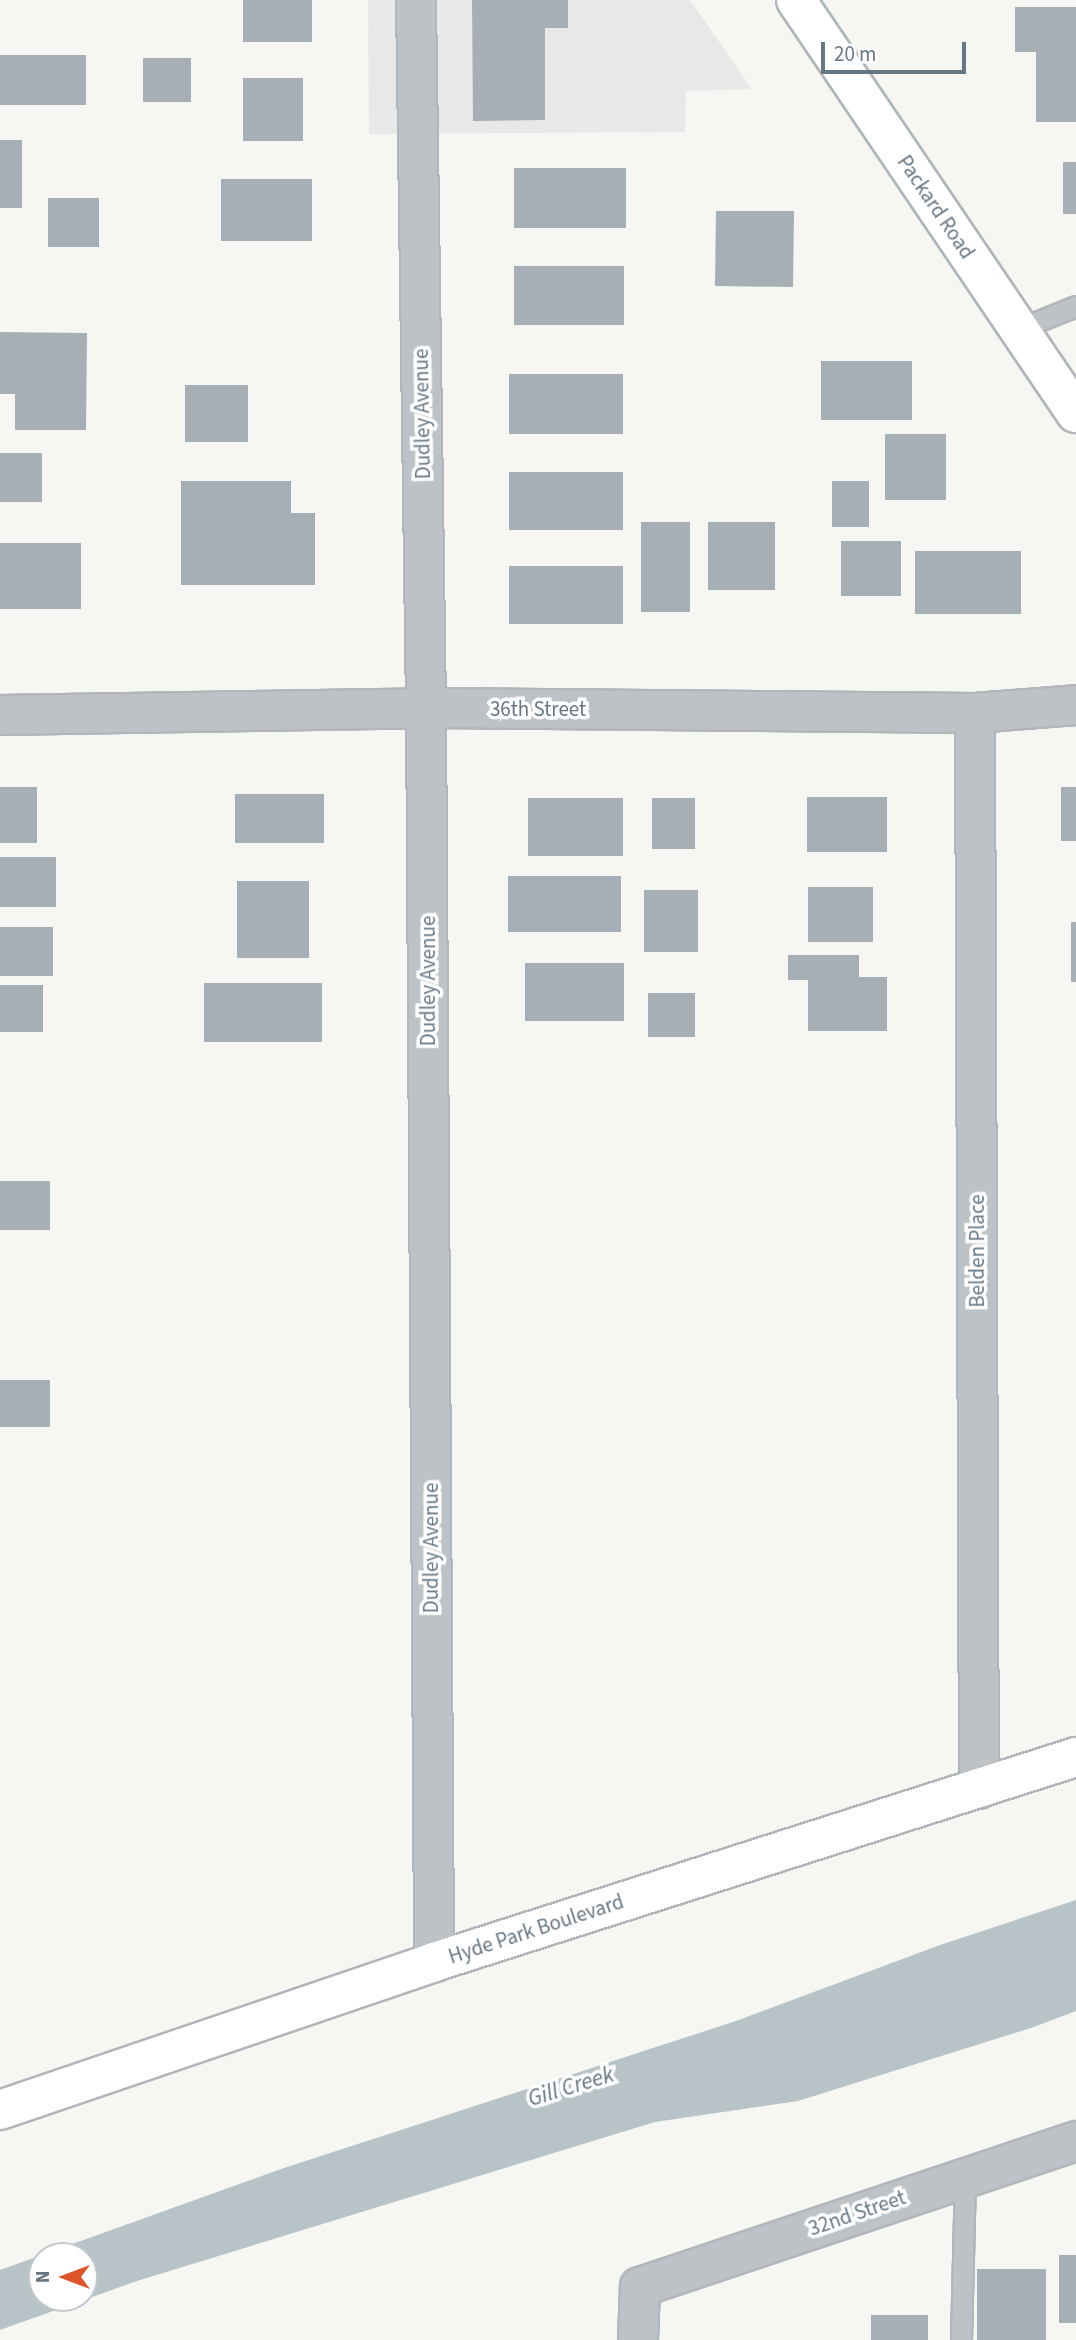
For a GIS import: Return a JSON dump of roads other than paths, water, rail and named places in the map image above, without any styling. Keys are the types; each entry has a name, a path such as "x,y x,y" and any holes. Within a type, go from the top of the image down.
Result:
{"main road":[{"name":"Packard Road","path":"796,0 1076,413"},
{"name":"Hyde Park Boulevard","path":"0,2110 434,1962 1076,1757"}],"street":[{"name":"Dudley Avenue","path":"416,0 426,708 434,1962"},
{"name":"36th Street","path":"0,715 426,708 975,713 1076,705"},
{"name":"Belden Place","path":"975,713 979,1789"},
{"name":"32nd Street","path":"638,2340 639,2287 1076,2141"}],"lane":[{"path":"1019,329 1076,306"},
{"path":"961,2340 965,2176"}],"water":[{"name":"Gill Creek","path":"1076,1900 1076,2011 1031,2028 798,2101 655,2122 98,2295 98,2242 78,2242 284,2168 736,2021 940,1945"},
{"path":"28,2260 28,2312 50,2312 0,2330 0,2270"}]}
